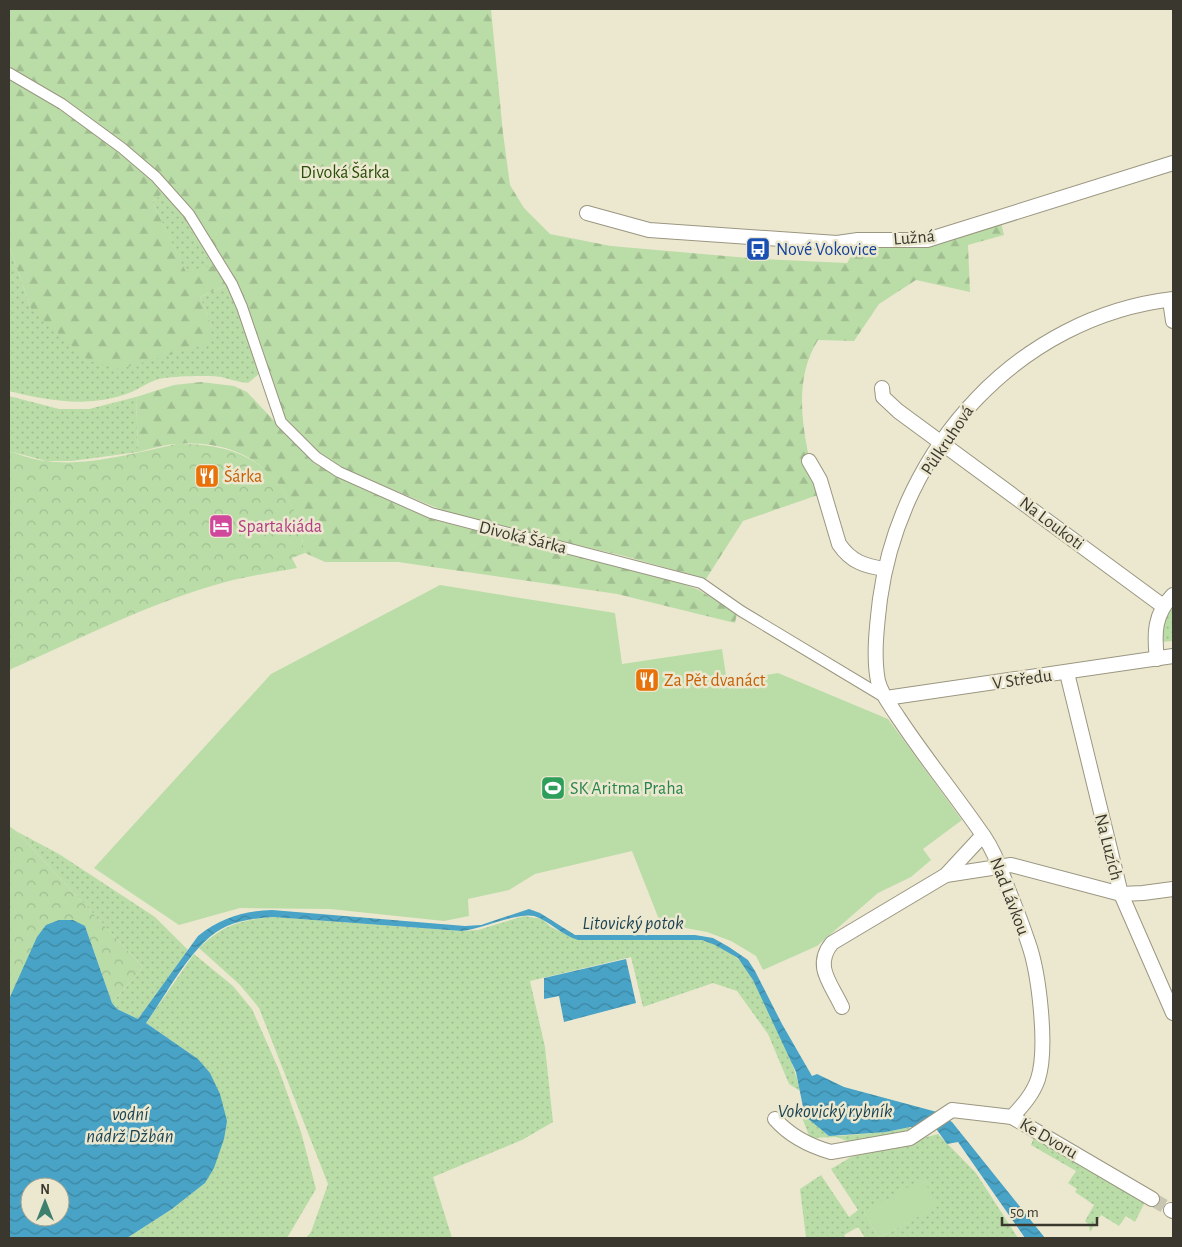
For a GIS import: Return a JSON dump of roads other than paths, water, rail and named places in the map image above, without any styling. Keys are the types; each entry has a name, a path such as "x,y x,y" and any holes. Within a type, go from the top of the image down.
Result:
{"street":[{"name":"Divoká Šárka","path":"9,73 62,104 122,148 156,177 189,214 232,284 242,307 281,422 316,457 339,472 431,513 701,583 741,611 886,698"},
{"name":"Lužná","path":"587,213 649,230 837,243 858,240 927,240 1173,163"},
{"name":"Půlkruhová","path":"886,698 880,686 877,669 878,615 884,569 911,496 942,441 975,398 999,375 1058,335 1112,311 1142,303 1172,299"},
{"path":"1172,299 1173,321"},
{"name":"Na Loukoti","path":"882,388 883,397 898,411 942,441 1164,606"},
{"path":"810,461 820,480 840,544 845,553 861,564 884,569"},
{"path":"1157,659 1154,629 1164,606 1173,595"},
{"name":"V Středu","path":"886,698 1173,656"},
{"name":"Na Luzích","path":"1067,673 1121,894 1173,1013"},
{"name":"Nad Lávkou","path":"886,698 983,835 999,865 1032,955 1043,1042 1038,1077 1032,1092 1012,1116"},
{"path":"842,1007 823,968 824,953 832,942 946,875 983,835"},
{"path":"946,875 984,870 999,865 1023,867 1121,894 1173,889"},
{"name":"Ke Dvoru","path":"775,1119 788,1132 820,1149 831,1152 910,1138 952,1110 1012,1116 1152,1199"}],"water":[{"name":"vodní nádrž Džbán","path":"529,909 540,913 575,935 695,935 713,938 748,960 812,1076 817,1074 844,1087 937,1112 952,1122 1045,1238 1025,1238 958,1142 947,1144 937,1130 910,1127 886,1132 829,1136 806,1117 810,1112 803,1107 796,1072 753,980 738,958 702,940 578,940 566,935 540,918 527,915 462,931 273,917 238,922 215,933 192,955 146,1023 198,1059 210,1073 220,1094 227,1121 224,1139 214,1168 205,1183 172,1209 127,1238 9,1238 9,999 37,937 46,925 59,920 73,920 85,926 112,1003 117,1009 138,1019 198,936 215,924 242,914 272,910 465,926 481,925"},
{"path":"626,959 636,1003 564,1022 559,996 544,999 544,978"}],"tunnel":[{"path":"1152,1199 1171,1210"}],"place":[{"name":"Nové Vokovice","path":"758,249"},
{"name":"Šárka","path":"207,476"},
{"name":"Spartakiáda","path":"221,526"},
{"name":"Za Pět dvanáct","path":"647,680"},
{"name":"SK Aritma Praha","path":"553,788"}],"water label":[{"name":"Litovický potok","path":"633,922"},
{"name":"Vokovický rybník","path":"835,1110"}]}
